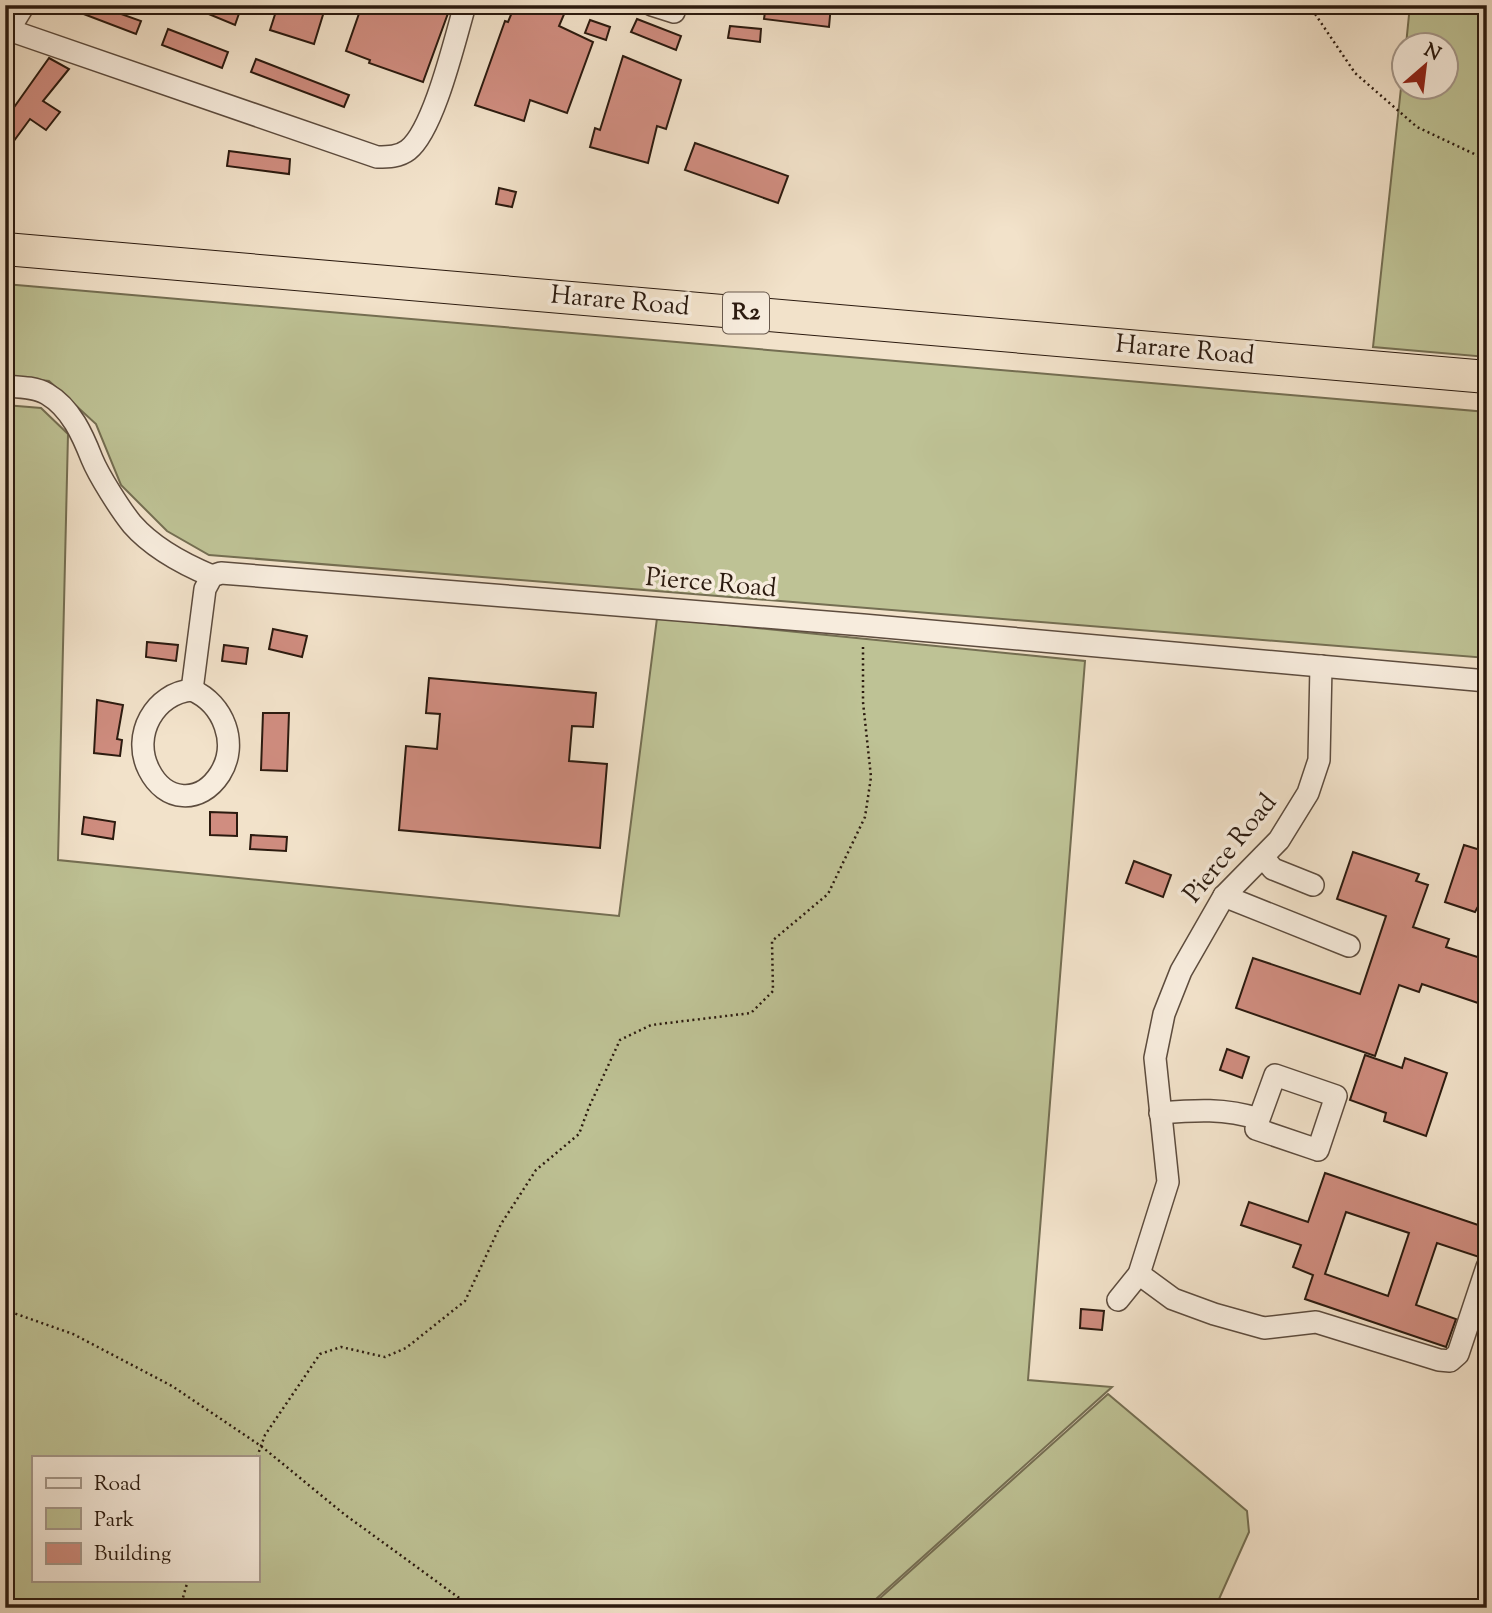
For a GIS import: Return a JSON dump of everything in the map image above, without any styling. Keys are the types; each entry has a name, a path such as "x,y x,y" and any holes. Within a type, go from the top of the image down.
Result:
{"highway":[{"name":"Harare Road","path":"5,249 1487,377"}],"lane":[{"path":"24,5 7,33 377,157 392,158 408,151 428,122 465,5"},
{"path":"652,5 674,12"},
{"path":"5,386 30,388 49,395 79,426 87,440 93,461 132,524 180,562 212,576 205,589 199,623 192,690"},
{"name":"Pierce Road","path":"212,576 221,573 863,625 1487,681"},
{"name":"Pierce Road","path":"1118,1300 1139,1275 1168,1182 1155,1058 1164,1013 1181,971 1224,896 1263,857 1293,821 1308,793 1319,760 1321,666"},
{"path":"192,690 215,706 229,742 228,757 213,785 202,794 185,796 171,793 149,770 144,751 145,730 153,710 166,698 177,692 192,690"},
{"path":"1263,857 1273,869 1313,885"},
{"path":"1224,896 1349,946"},
{"path":"1160,1113 1200,1109 1233,1111 1259,1119"},
{"path":"1139,1275 1173,1298 1214,1314 1264,1328 1317,1322 1439,1360 1450,1361 1458,1354 1487,1267"}],"path":[{"path":"1308,5 1355,73 1417,127 1487,160"},
{"path":"257,1456 265,1435 320,1354 341,1347 385,1357 406,1348 465,1301 501,1224 536,1170 579,1134 620,1040 651,1026 751,1013 773,991 772,941 828,894 865,817 871,777 863,702 863,625"},
{"path":"5,1310 73,1335 172,1386 261,1446 344,1514 473,1608"},
{"path":"5,1465 12,1521 10,1608"},
{"path":"180,1608 187,1582"}],"green space":[{"path":"1410,5 1487,5 1487,357 1373,347 1399,102 1460,102 1460,32 1407,32"},
{"path":"5,284 1487,412 1487,658 209,555 167,531 121,485 96,424 49,381 5,376"},
{"path":"5,405 41,408 68,434 58,860 619,916 657,618 1085,661 1028,1380 1112,1387 866,1608 5,1608"},
{"path":"1108,1394 1247,1511 1249,1532 1215,1608 869,1608"}],"building":[{"path":"60,5 96,5 141,21 136,34"},
{"path":"187,5 242,5 235,25"},
{"path":"278,5 326,5 314,44 270,30"},
{"path":"362,5 451,5 423,82 369,63 370,60 346,51"},
{"path":"515,5 568,5 559,26 593,42 567,113 530,100 524,121 475,105 505,21 508,22"},
{"path":"766,5 831,5 829,27 764,19"},
{"path":"637,19 681,36 676,50 631,32"},
{"path":"590,20 610,27 606,40 585,33"},
{"path":"730,26 761,29 760,42 728,38"},
{"path":"168,29 228,52 222,68 162,45"},
{"path":"623,56 681,80 666,129 657,126 648,163 590,147 595,128 600,130"},
{"path":"49,58 69,69 43,101 60,112 46,130 30,119 5,153 5,120"},
{"path":"256,59 349,95 344,107 251,72"},
{"path":"695,143 788,176 778,203 685,170"},
{"path":"229,151 290,159 289,174 227,166"},
{"path":"499,188 516,192 512,207 496,204"},
{"path":"273,629 307,636 302,657 269,649"},
{"path":"147,642 178,645 176,661 146,657"},
{"path":"224,645 248,648 246,664 222,661"},
{"path":"429,678 596,693 593,727 572,726 569,761 607,764 600,848 399,830 406,746 437,749 440,714 426,713"},
{"path":"97,700 123,705 117,739 122,740 120,756 94,753"},
{"path":"263,713 289,713 287,771 261,770"},
{"path":"210,812 237,813 237,836 210,835"},
{"path":"84,817 115,822 113,839 82,834"},
{"path":"251,835 287,837 286,851 250,849"},
{"path":"1464,845 1487,852 1487,890 1475,912 1445,902"},
{"path":"1353,852 1419,874 1416,881 1428,885 1413,927 1449,939 1446,947 1487,960 1487,1006 1422,984 1419,992 1399,985 1375,1056 1236,1008 1253,958 1360,994 1386,916 1337,899"},
{"path":"1134,861 1171,875 1163,897 1126,883"},
{"path":"1227,1049 1249,1057 1242,1078 1220,1070"},
{"path":"1365,1055 1402,1068 1405,1058 1447,1073 1426,1136 1384,1121 1386,1113 1350,1100"},
{"path":"1325,1173 1487,1228 1487,1246 1484,1254 1479,1257 1437,1243 1416,1305 1456,1319 1446,1347 1305,1299 1313,1275 1293,1267 1301,1245 1241,1225 1249,1202 1308,1222","holes":["1346,1212 1409,1233 1388,1296 1325,1274"]},
{"path":"1081,1309 1104,1311 1102,1330 1080,1328"}]}
